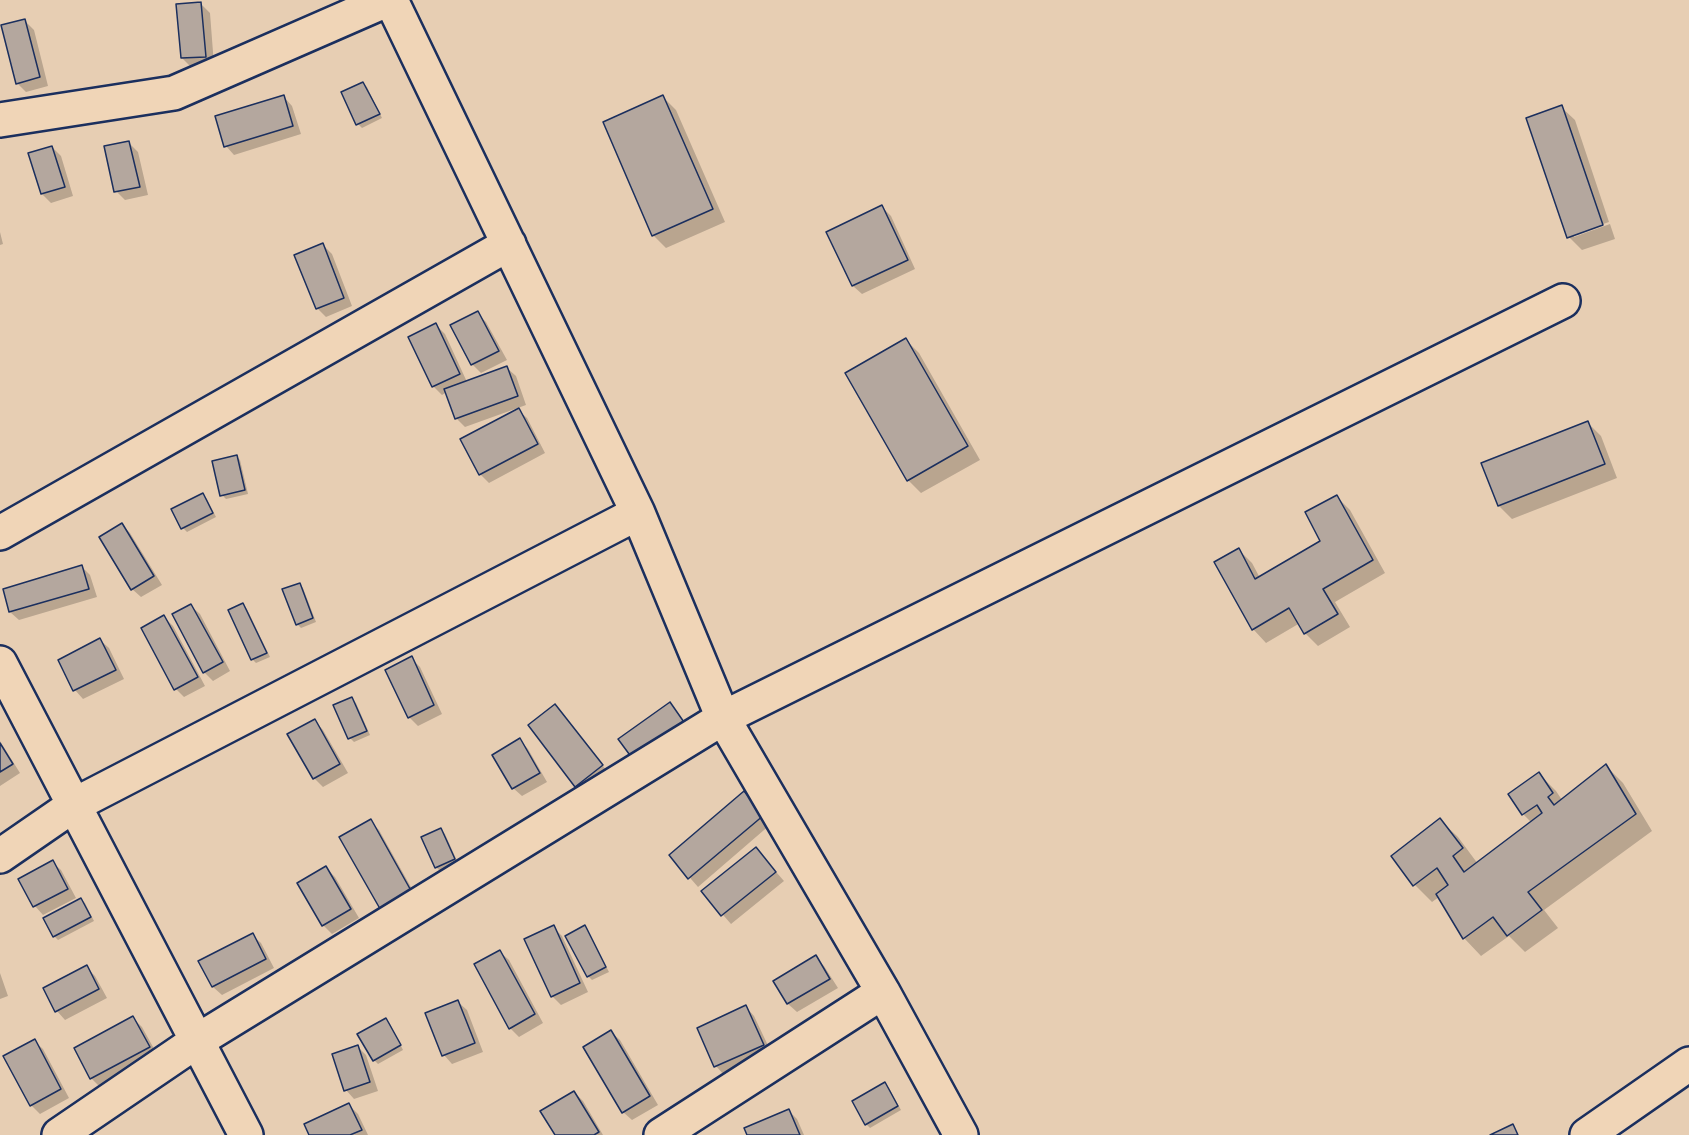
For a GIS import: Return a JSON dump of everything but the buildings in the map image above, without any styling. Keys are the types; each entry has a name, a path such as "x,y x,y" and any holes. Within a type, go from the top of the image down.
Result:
{"street":[{"path":"0,120 174,93 387,0"},
{"path":"391,0 638,513 723,718 883,992 961,1135"},
{"path":"0,533 508,244"},
{"path":"59,1135 197,1041 723,718 1563,301"},
{"path":"0,856 74,806 638,513"},
{"path":"0,663 246,1135"},
{"path":"661,1135 883,992"},
{"path":"1587,1135 1689,1064"}]}
